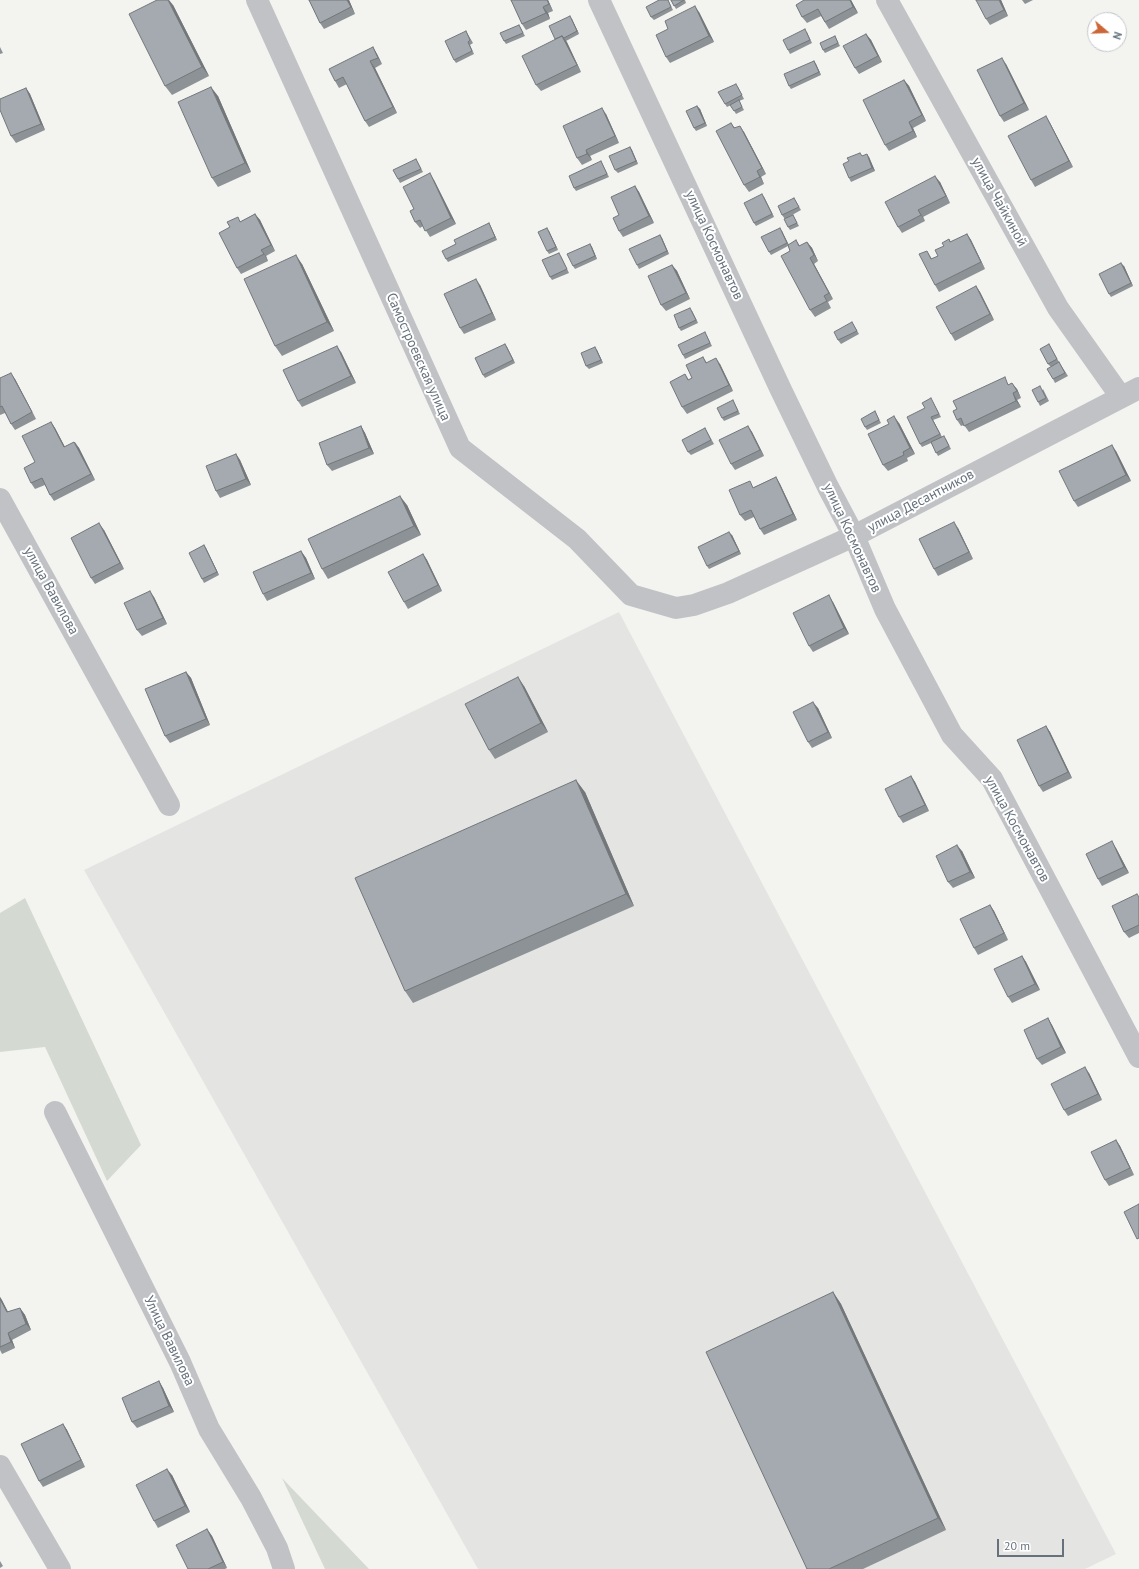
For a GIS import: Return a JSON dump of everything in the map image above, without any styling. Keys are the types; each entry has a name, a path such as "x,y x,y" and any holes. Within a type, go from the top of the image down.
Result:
{"street":[{"name":"Самостроевская улица","path":"257,0 460,448 576,539 631,595 676,608 694,605"},
{"name":"улица Космонавтов","path":"599,0 781,390 828,487 854,536 885,609 952,735 992,779 1139,1057"},
{"name":"улица Чайкиной","path":"887,0 1058,308 1130,393"},
{"name":"улица Десантников","path":"694,605 728,593 854,536 1130,393"},
{"name":"улица Вавилова","path":"0,499 169,805"},
{"name":"Улица Вавилова","path":"55,1112 180,1362 209,1429 251,1498 277,1548 284,1569"},
{"path":"0,1466 60,1569"}],"shaded area":[{"path":"619,612 1116,1554 1085,1569 478,1569 84,870"},
{"path":"25,898 141,1145 107,1181 45,1047 0,1052 0,913"},
{"path":"282,1478 369,1569 325,1569"}],"building":[{"path":"157,0 168,0 202,67 165,86 129,14"},
{"path":"309,0 347,0 351,7 320,23"},
{"path":"511,0 547,0 549,4 543,7 546,13 522,24"},
{"path":"659,0 668,0 671,7 651,17 646,7"},
{"path":"671,0 684,0 674,6"},
{"path":"804,0 850,0 853,7 825,22 818,9 802,17 796,5"},
{"path":"976,0 999,0 1004,10 986,19"},
{"path":"695,6 709,36 666,57 656,35 668,29 665,21"},
{"path":"570,16 577,31 564,38 562,36 555,39 549,26"},
{"path":"519,25 523,33 504,41 500,33"},
{"path":"805,29 810,40 788,50 783,40"},
{"path":"466,31 470,40 468,42 472,51 454,60 445,41"},
{"path":"866,34 878,56 855,68 843,46"},
{"path":"562,36 577,65 536,85 522,56"},
{"path":"835,36 838,43 823,50 820,43"},
{"path":"373,47 378,58 370,61 393,107 365,121 343,77 335,81 329,69"},
{"path":"1002,58 1024,103 1000,116 977,70"},
{"path":"814,61 819,72 789,86 784,74"},
{"path":"904,80 922,115 909,122 913,131 885,145 863,100"},
{"path":"736,84 742,95 725,104 718,92"},
{"path":"211,87 245,163 212,178 178,102"},
{"path":"26,88 41,124 11,136 0,110 0,99"},
{"path":"739,100 742,107 734,111 730,105"},
{"path":"697,106 705,123 694,128 686,111"},
{"path":"602,108 615,136 586,150 587,154 577,158 563,126"},
{"path":"1046,116 1069,161 1031,180 1008,136"},
{"path":"731,123 734,128 740,126 762,168 757,171 760,177 744,185 716,131"},
{"path":"630,147 636,161 615,170 609,156"},
{"path":"860,153 862,156 867,154 872,168 849,178 843,164 849,161 847,158"},
{"path":"416,159 421,169 398,179 393,170"},
{"path":"601,161 607,174 574,188 569,176"},
{"path":"430,173 451,218 425,231 420,220 415,222 410,211 414,209 403,187"},
{"path":"935,176 946,196 918,210 921,215 898,227 885,202"},
{"path":"635,186 649,216 619,231 613,218 619,215 611,197"},
{"path":"762,194 772,214 754,223 744,203"},
{"path":"794,198 799,207 782,215 778,206"},
{"path":"255,214 271,245 261,250 264,254 237,268 219,233 230,227 227,222 238,217 240,222"},
{"path":"793,215 797,223 788,227 784,219"},
{"path":"489,223 495,237 446,259 442,251 456,244 454,240"},
{"path":"547,228 556,247 547,251 538,232"},
{"path":"780,228 787,243 769,252 761,237"},
{"path":"967,234 981,262 935,285 919,254 927,251 931,259 938,256 935,250 944,246 942,243 949,239 950,242"},
{"path":"660,235 667,251 637,265 629,249"},
{"path":"796,240 799,246 807,242 814,255 810,258 829,293 824,296 827,301 810,310 781,256 790,251 788,245"},
{"path":"590,244 595,256 573,266 567,254"},
{"path":"559,253 567,269 550,277 542,260"},
{"path":"296,255 327,322 275,346 244,279"},
{"path":"1121,263 1131,283 1109,294 1099,274"},
{"path":"672,265 686,293 661,305 648,276"},
{"path":"476,279 492,313 460,328 444,294"},
{"path":"976,286 990,314 951,334 936,307"},
{"path":"690,308 696,320 679,328 674,315"},
{"path":"852,322 857,331 838,340 834,332"},
{"path":"705,332 710,343 683,355 678,345"},
{"path":"505,344 513,360 483,375 475,358"},
{"path":"1049,344 1057,359 1048,364 1040,349"},
{"path":"337,346 351,376 298,401 283,370"},
{"path":"595,347 601,360 586,366 581,353"},
{"path":"703,357 706,363 716,358 729,385 682,407 670,382 685,374 688,380 692,378 686,365"},
{"path":"1059,362 1065,373 1053,379 1047,369"},
{"path":"11,373 32,412 11,424 2,406 0,407 0,378"},
{"path":"1005,377 1008,385 1012,383 1017,391 1013,393 1016,401 964,426 961,418 957,420 953,411 957,409 953,401"},
{"path":"1040,386 1046,398 1038,402 1032,390"},
{"path":"931,398 939,414 931,417 940,434 920,444 907,417 925,408 922,403"},
{"path":"733,400 738,411 722,418 717,408"},
{"path":"875,411 879,420 865,427 861,419"},
{"path":"894,416 910,448 903,452 904,455 883,465 868,434 889,424 887,420"},
{"path":"51,422 64,447 74,442 91,474 50,495 42,478 31,483 24,468 35,462 22,436"},
{"path":"361,426 369,448 327,465 319,443"},
{"path":"748,426 760,450 731,464 719,440"},
{"path":"705,428 711,440 688,452 682,440"},
{"path":"944,436 949,446 936,453 931,442"},
{"path":"1112,445 1126,475 1074,501 1059,471"},
{"path":"236,454 246,479 216,491 206,466"},
{"path":"776,477 793,514 760,529 751,510 740,515 729,490 750,481 753,488"},
{"path":"400,496 414,526 322,569 308,539"},
{"path":"954,522 969,552 934,569 919,539"},
{"path":"99,523 120,563 91,578 71,538"},
{"path":"729,532 739,551 707,566 698,547"},
{"path":"204,545 217,572 202,579 189,553"},
{"path":"301,551 311,573 263,594 253,572"},
{"path":"423,554 438,585 404,602 388,572"},
{"path":"150,591 163,618 137,630 124,603"},
{"path":"829,595 844,628 809,646 793,613"},
{"path":"186,672 206,719 165,736 145,689"},
{"path":"518,677 541,723 489,750 465,704"},
{"path":"813,702 828,732 808,742 793,712"},
{"path":"1046,726 1068,772 1039,786 1017,740"},
{"path":"911,776 925,805 899,817 885,789"},
{"path":"576,780 626,894 405,991 355,878"},
{"path":"1112,841 1124,867 1098,879 1086,854"},
{"path":"957,845 970,872 948,882 936,856"},
{"path":"1137,894 1139,897 1139,925 1124,932 1112,906"},
{"path":"990,905 1004,933 974,948 960,919"},
{"path":"1022,956 1035,984 1008,997 994,969"},
{"path":"1048,1018 1061,1047 1037,1059 1024,1030"},
{"path":"1085,1067 1098,1094 1064,1110 1051,1084"},
{"path":"1116,1140 1130,1168 1105,1180 1091,1152"},
{"path":"1139,1204 1139,1238 1137,1239 1124,1212"},
{"path":"833,1292 938,1518 829,1569 807,1569 706,1352"},
{"path":"0,1299 7,1312 20,1308 26,1324 8,1333 11,1342 0,1347"},
{"path":"159,1381 169,1406 132,1422 122,1398"},
{"path":"63,1424 81,1460 39,1481 21,1444"},
{"path":"167,1469 185,1506 154,1521 136,1485"},
{"path":"207,1529 223,1562 208,1569 188,1569 176,1545"}]}
